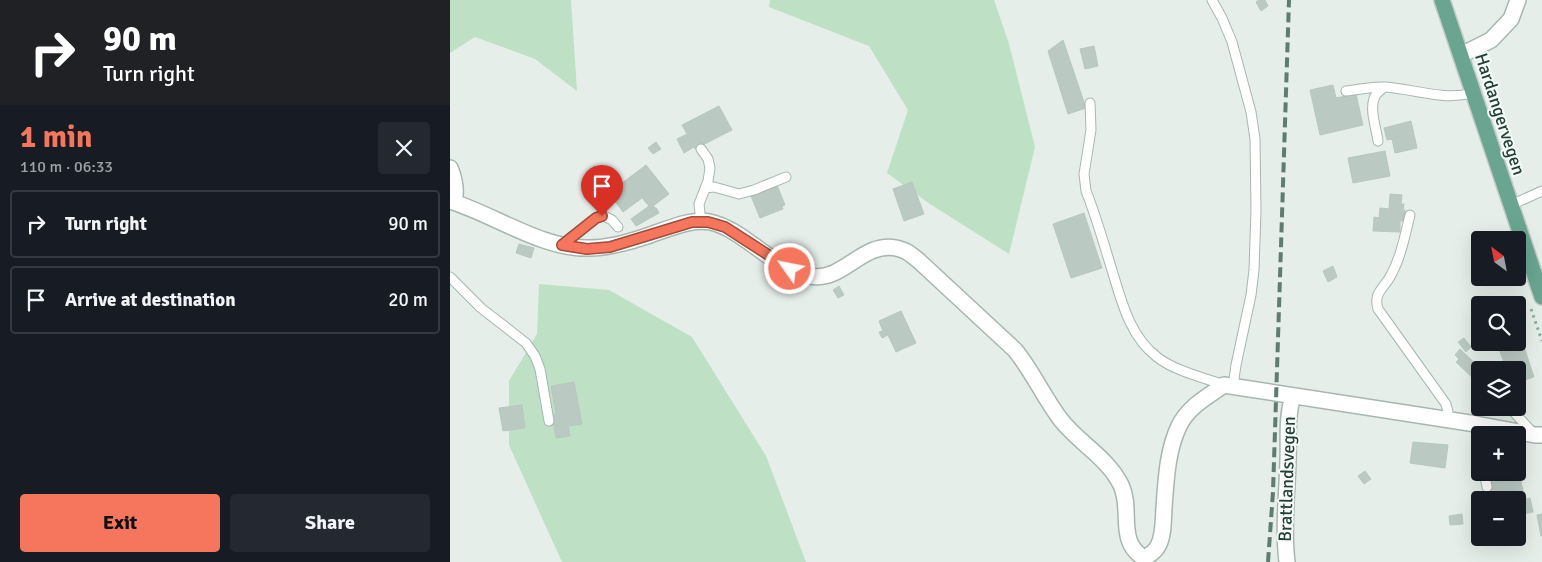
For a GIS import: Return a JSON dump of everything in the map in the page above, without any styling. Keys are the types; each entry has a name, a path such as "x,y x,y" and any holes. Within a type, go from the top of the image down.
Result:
{"main road":[{"name":"Hardangervegen","path":"1442,0 1542,297"}],"street":[{"path":"1461,55 1490,40 1511,19 1518,0"},
{"path":"450,168 456,187 452,202 532,235 562,245 587,249 610,247 692,222 708,222 725,227 790,269 810,276 822,276 838,271 858,257 875,249 889,247 906,251 1015,350 1062,421 1115,475 1124,494 1126,526 1131,547 1144,558 1152,554 1157,548 1162,536 1166,482 1172,442 1180,424 1188,412 1202,400 1229,385 1539,435"},
{"name":"Brattlandsvegen","path":"1286,562 1284,544 1288,461 1287,426 1289,408 1293,396"}],"lane":[{"path":"1090,104 1091,130 1084,174 1086,191 1124,308 1136,334 1144,346 1158,358 1176,368 1229,385 1236,365 1252,295 1256,210 1255,139 1251,112 1234,50 1222,18 1212,0"},
{"path":"1378,141 1373,116 1373,104 1376,95 1384,87"},
{"path":"1346,91 1384,87 1440,96 1459,96 1473,93"},
{"path":"701,149 708,159 710,168 708,181 699,204 701,222"},
{"path":"705,188 714,187 738,194 754,190 786,177"},
{"path":"1511,205 1542,191"},
{"path":"1410,215 1398,259 1391,276 1377,295 1376,302 1378,310 1446,404 1447,419"},
{"path":"562,245 596,218 607,216 618,226"},
{"path":"450,277 481,308 526,343 535,356 540,368 549,421"},
{"path":"1519,416 1539,435"},
{"path":"1486,481 1487,487"}],"green space":[{"path":"450,0 571,0 577,91 535,59 475,37 450,53"},
{"path":"770,0 994,0 1009,44 1035,147 1009,254 930,204 887,173 908,110 869,46 769,7"},
{"path":"539,284 609,290 692,337 766,456 806,562 562,562 509,445 509,381 537,334"}],"building":[{"path":"1265,0 1268,6 1261,11 1256,2"},
{"path":"1063,40 1086,108 1068,114 1048,51"},
{"path":"1094,46 1098,66 1085,69 1080,49"},
{"path":"1333,85 1336,98 1356,94 1363,125 1320,135 1310,90"},
{"path":"719,106 732,130 684,153 677,139 687,134 682,125"},
{"path":"1411,121 1417,148 1395,153 1392,139 1387,140 1384,128"},
{"path":"656,142 661,149 653,154 648,148"},
{"path":"1385,151 1390,176 1353,183 1348,158"},
{"path":"646,165 669,194 653,206 659,213 636,226 631,219 649,206 642,198 623,212 609,193"},
{"path":"912,182 924,214 904,221 893,189"},
{"path":"777,185 785,205 782,206 783,209 760,218 751,196"},
{"path":"1390,194 1402,195 1401,204 1404,204 1405,221 1400,221 1400,232 1373,231 1374,217 1379,218 1380,208 1389,209"},
{"path":"1084,213 1102,268 1071,278 1053,224"},
{"path":"519,244 534,248 531,258 516,253"},
{"path":"1333,266 1337,277 1328,282 1323,271"},
{"path":"839,286 844,295 838,298 833,290"},
{"path":"901,311 916,343 896,352 888,335 882,338 879,332 883,331 879,321"},
{"path":"1464,338 1471,347 1466,352 1458,342"},
{"path":"1460,349 1473,361 1471,361 1471,376 1456,362 1459,359 1455,355"},
{"path":"1500,351 1525,351 1534,377 1526,380 1526,361 1503,361"},
{"path":"574,382 582,424 568,426 570,436 556,438 552,415 556,414 551,386"},
{"path":"522,405 525,428 503,431 499,408"},
{"path":"1413,442 1448,445 1445,468 1410,463"},
{"path":"1365,471 1371,479 1364,484 1358,476"},
{"path":"1487,481 1521,481 1523,491 1489,491"},
{"path":"1530,498 1533,512 1526,513 1526,499"},
{"path":"1462,514 1463,524 1450,525 1449,516"},
{"path":"1542,514 1542,536 1541,536 1537,515"}],"railway":[{"path":"1268,562 1273,492 1289,0"}],"route":[{"path":"602,216 596,218 562,245 587,249 610,247 692,222 708,222 725,227 790,269"}]}
